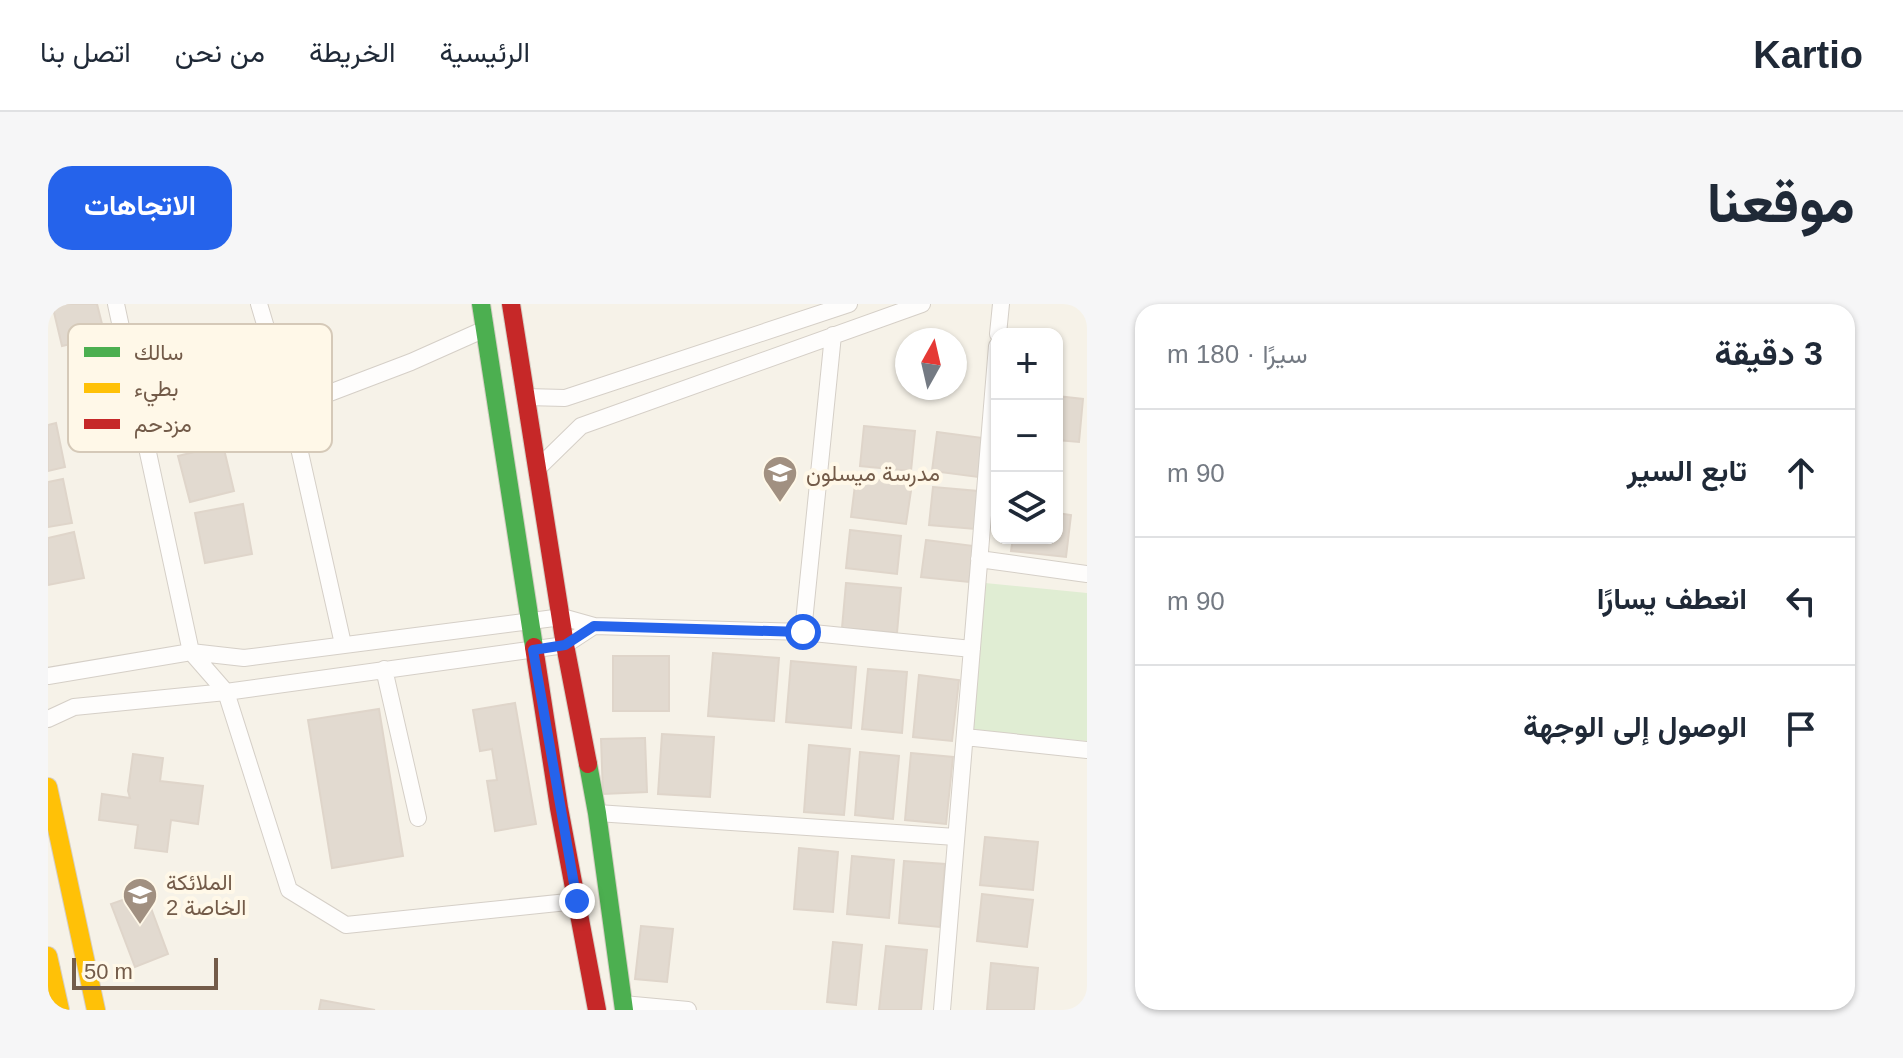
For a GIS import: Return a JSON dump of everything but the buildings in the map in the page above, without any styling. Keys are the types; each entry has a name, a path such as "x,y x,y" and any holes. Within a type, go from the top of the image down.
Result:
{"street":[{"path":"116,304 120,324"},
{"path":"259,304 265,324"},
{"path":"481,304 533,650 597,1010"},
{"path":"511,304 565,645 597,813 624,1007 688,1010"},
{"path":"526,397 565,398 849,304"},
{"path":"538,468 581,426 922,304"},
{"path":"999,328 1001,304"},
{"path":"332,392 485,329"},
{"path":"803,632 833,335"},
{"path":"942,1010 992,400"},
{"path":"148,452 191,652 226,692 289,890 346,925 577,901"},
{"path":"300,452 343,644"},
{"path":"979,559 1087,574"},
{"path":"48,676 191,652 244,658 562,617 594,626 803,632 972,649"},
{"path":"48,719 74,707 226,692 565,645 594,626"},
{"path":"384,669 418,818"},
{"path":"965,737 1087,750"},
{"path":"48,787 96,1010"},
{"path":"597,813 956,837"},
{"path":"49,967 60,1010"}],"green space":[{"path":"985,583 1087,593 1087,741 971,731"}],"traffic: fast":[{"path":"481,304 534,647"},
{"path":"588,764 624,1010"}],"traffic: slow":[{"path":"48,787 96,1010"},
{"path":"48,956 60,1010"},
{"path":"48,977 51,969"}],"traffic: jam":[{"path":"511,304 565,645 588,764"},
{"path":"534,647 559,808 597,1010"}],"place":[{"name":"مدرسة ميسلون","path":"780,504"},
{"name":"الملائكة الخاصة 2","path":"140,926"}],"route":[{"path":"577,901 533,650 565,645 594,626 803,632"}]}
